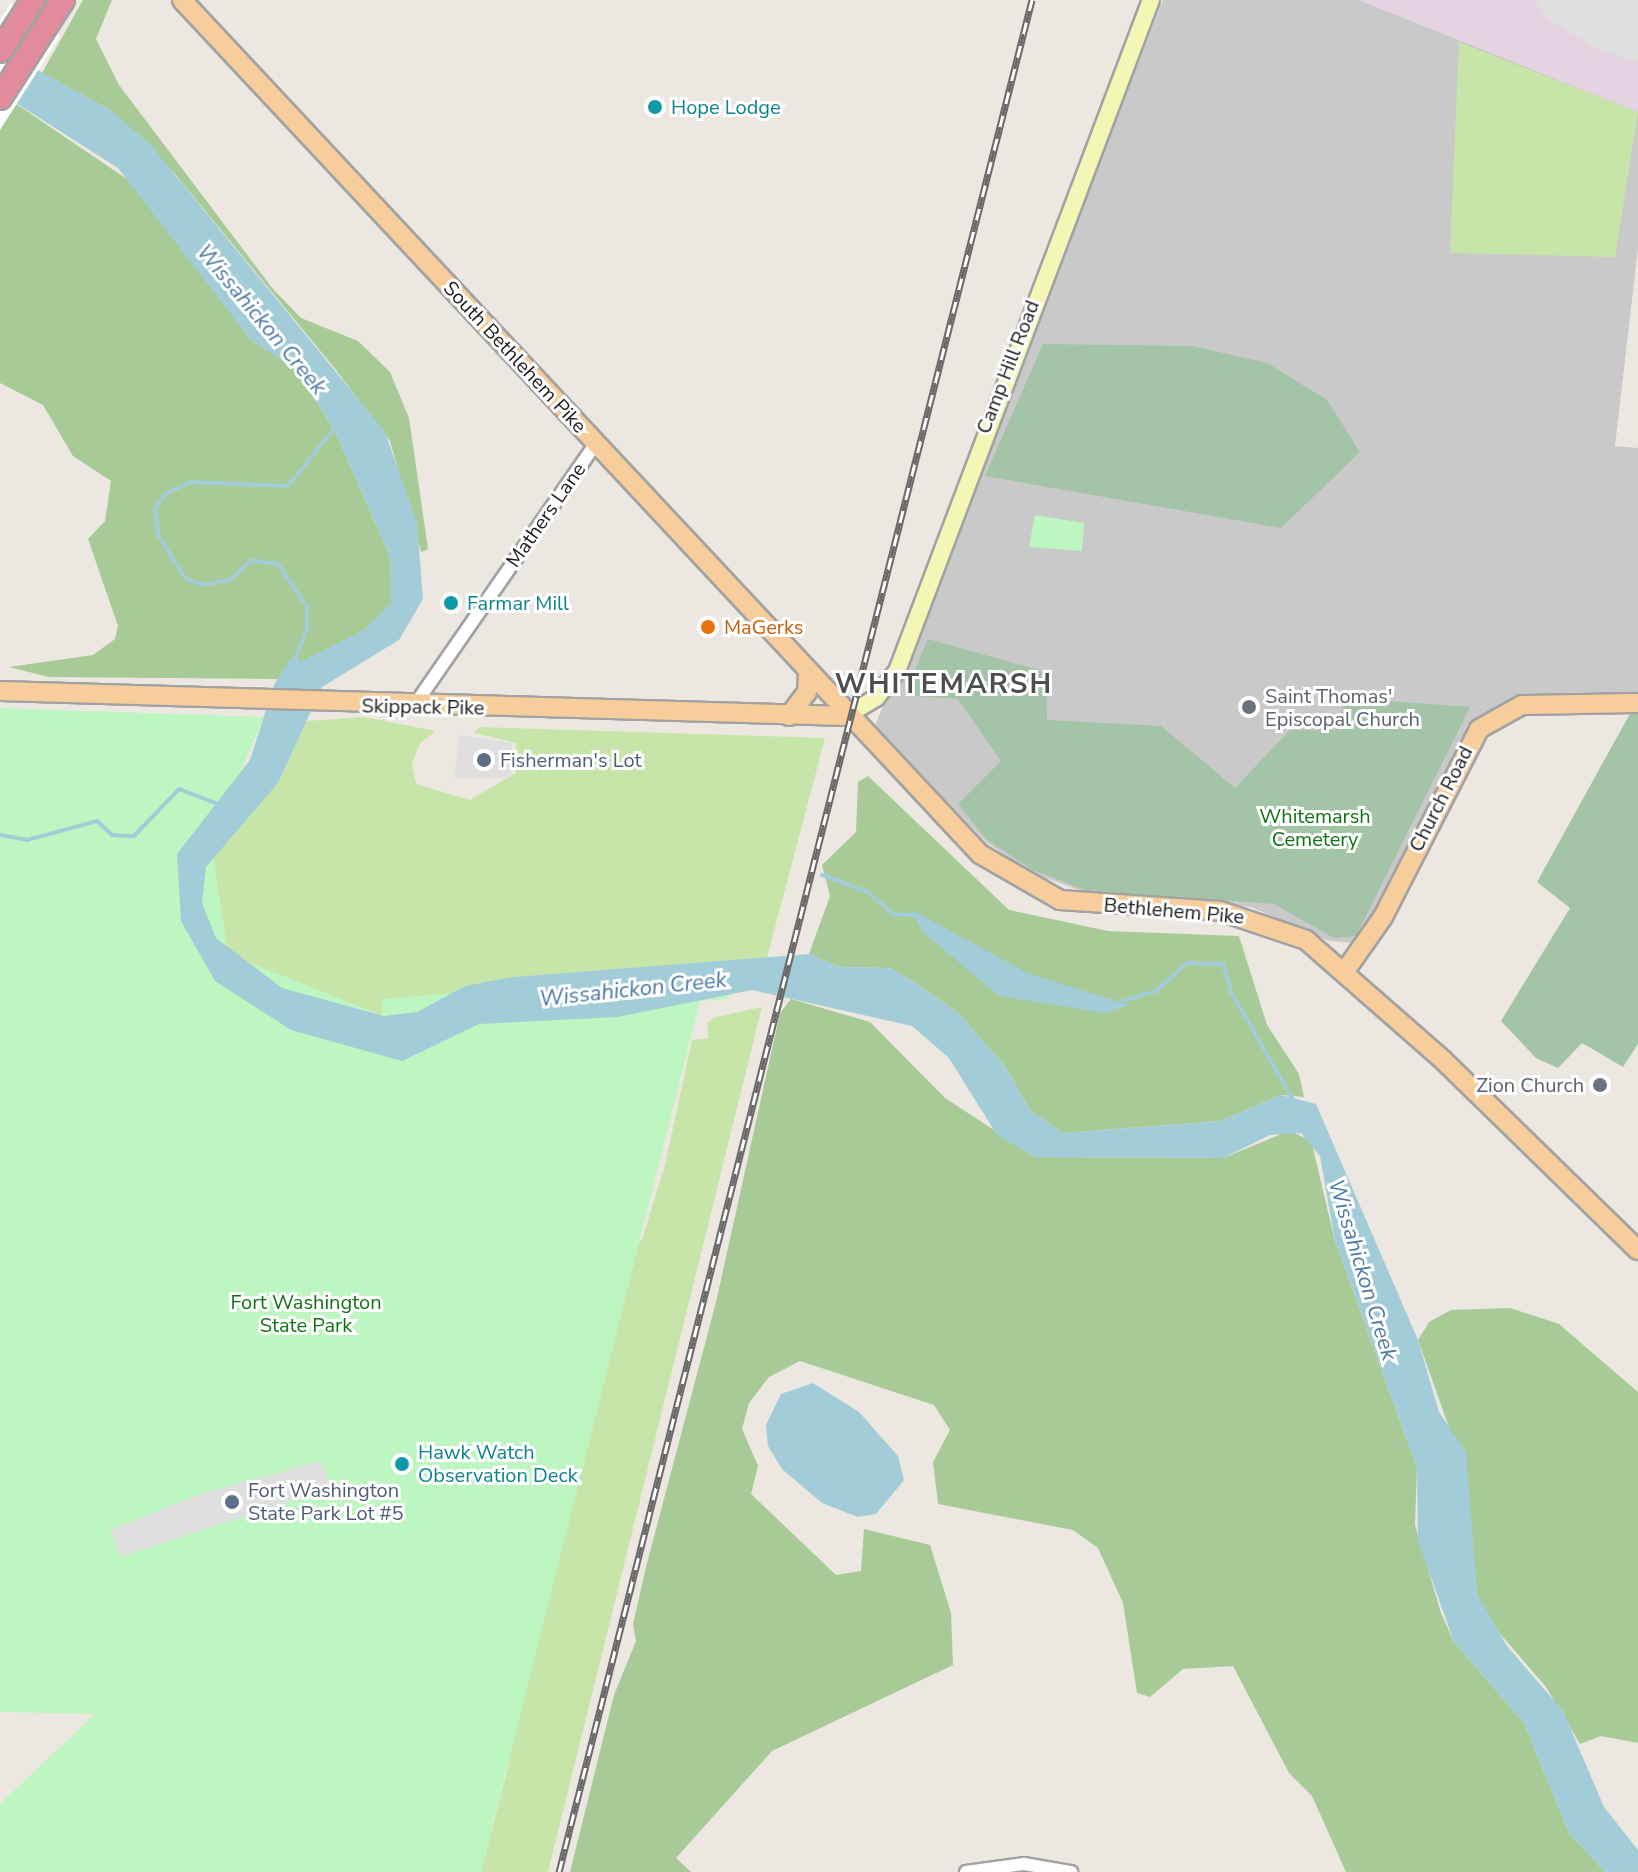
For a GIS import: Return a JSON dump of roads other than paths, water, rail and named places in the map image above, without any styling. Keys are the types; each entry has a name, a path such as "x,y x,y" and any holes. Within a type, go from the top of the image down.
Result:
{"highway":[{"path":"0,98 63,0"},
{"path":"0,51 29,6"}],"main road":[{"name":"South Bethlehem Pike","path":"182,0 846,716"},
{"path":"789,716 807,692 808,673"},
{"name":"Skippack Pike","path":"0,691 315,705 846,716"},
{"name":"Church Road","path":"1345,971 1383,917 1479,729 1522,705 1638,703"},
{"name":"Bethlehem Pike","path":"846,716 980,854 1048,894 1260,920 1306,940 1345,971 1638,1250"}],"street":[{"name":"Camp Hill Road","path":"846,716 876,698 897,671 1151,0"},
{"name":"Mathers Lane","path":"414,706 596,443"},
{"path":"966,1872 1024,1864 1071,1872"}],"water":[{"name":"Wissahickon Creek","path":"0,49 110,110 150,144 385,432 417,523 423,599 399,640 322,687 278,783 206,867 202,903 216,938 282,988 384,1016 417,1012 465,986 513,977 809,954 840,967 889,968 958,1013 1005,1066 1030,1111 1063,1133 1220,1121 1281,1095 1316,1104 1418,1340 1439,1412 1466,1452 1477,1594 1507,1646 1563,1711 1604,1807 1638,1850 1638,1872 1605,1872 1569,1833 1524,1723 1454,1642 1418,1541 1417,1468 1335,1241 1320,1156 1301,1133 1270,1135 1223,1158 1035,1157 997,1135 949,1058 912,1026 752,990 617,1017 479,1024 402,1061 291,1030 215,981 181,921 177,854 250,760 274,685 290,659 302,661 364,630 391,603 390,557 336,433 297,370 250,339 118,168 0,93"},
{"path":"910,909 1027,973 1129,1005 1105,1013 999,996 924,933"},
{"path":"813,1383 859,1412 898,1456 904,1480 876,1514 858,1517 822,1503 782,1469 768,1446 766,1425 781,1394"}],"waterway":[{"path":"293,664 307,629 307,607 278,564 251,560 230,580 202,585 185,578 158,535 155,508 165,494 191,482 288,486 337,425"},
{"path":"0,835 27,840 97,821 112,835 134,836 179,789 223,806"},
{"path":"822,875 866,891 893,914 914,915"},
{"path":"1123,1001 1156,991 1187,963 1223,964 1231,992 1293,1100"}],"railway":[{"path":"559,1872 1032,0"}],"place":[{"name":"Hope Lodge","path":"655,107"},
{"name":"Farmar Mill","path":"451,603"},
{"name":"MaGerks","path":"708,627"},
{"name":"Saint Thomas' Episcopal Church","path":"1249,707"},
{"name":"Fisherman's Lot","path":"484,760"},
{"name":"Zion Church","path":"1600,1085"},
{"name":"Hawk Watch Observation Deck","path":"402,1464"},
{"name":"Fort Washington State Park Lot #5","path":"232,1502"}],"district":[{"name":"WHITEMARSH","path":"944,684"}],"park label":[{"name":"Whitemarsh Cemetery","path":"1315,828"},
{"name":"Fort Washington State Park","path":"306,1314"}]}
